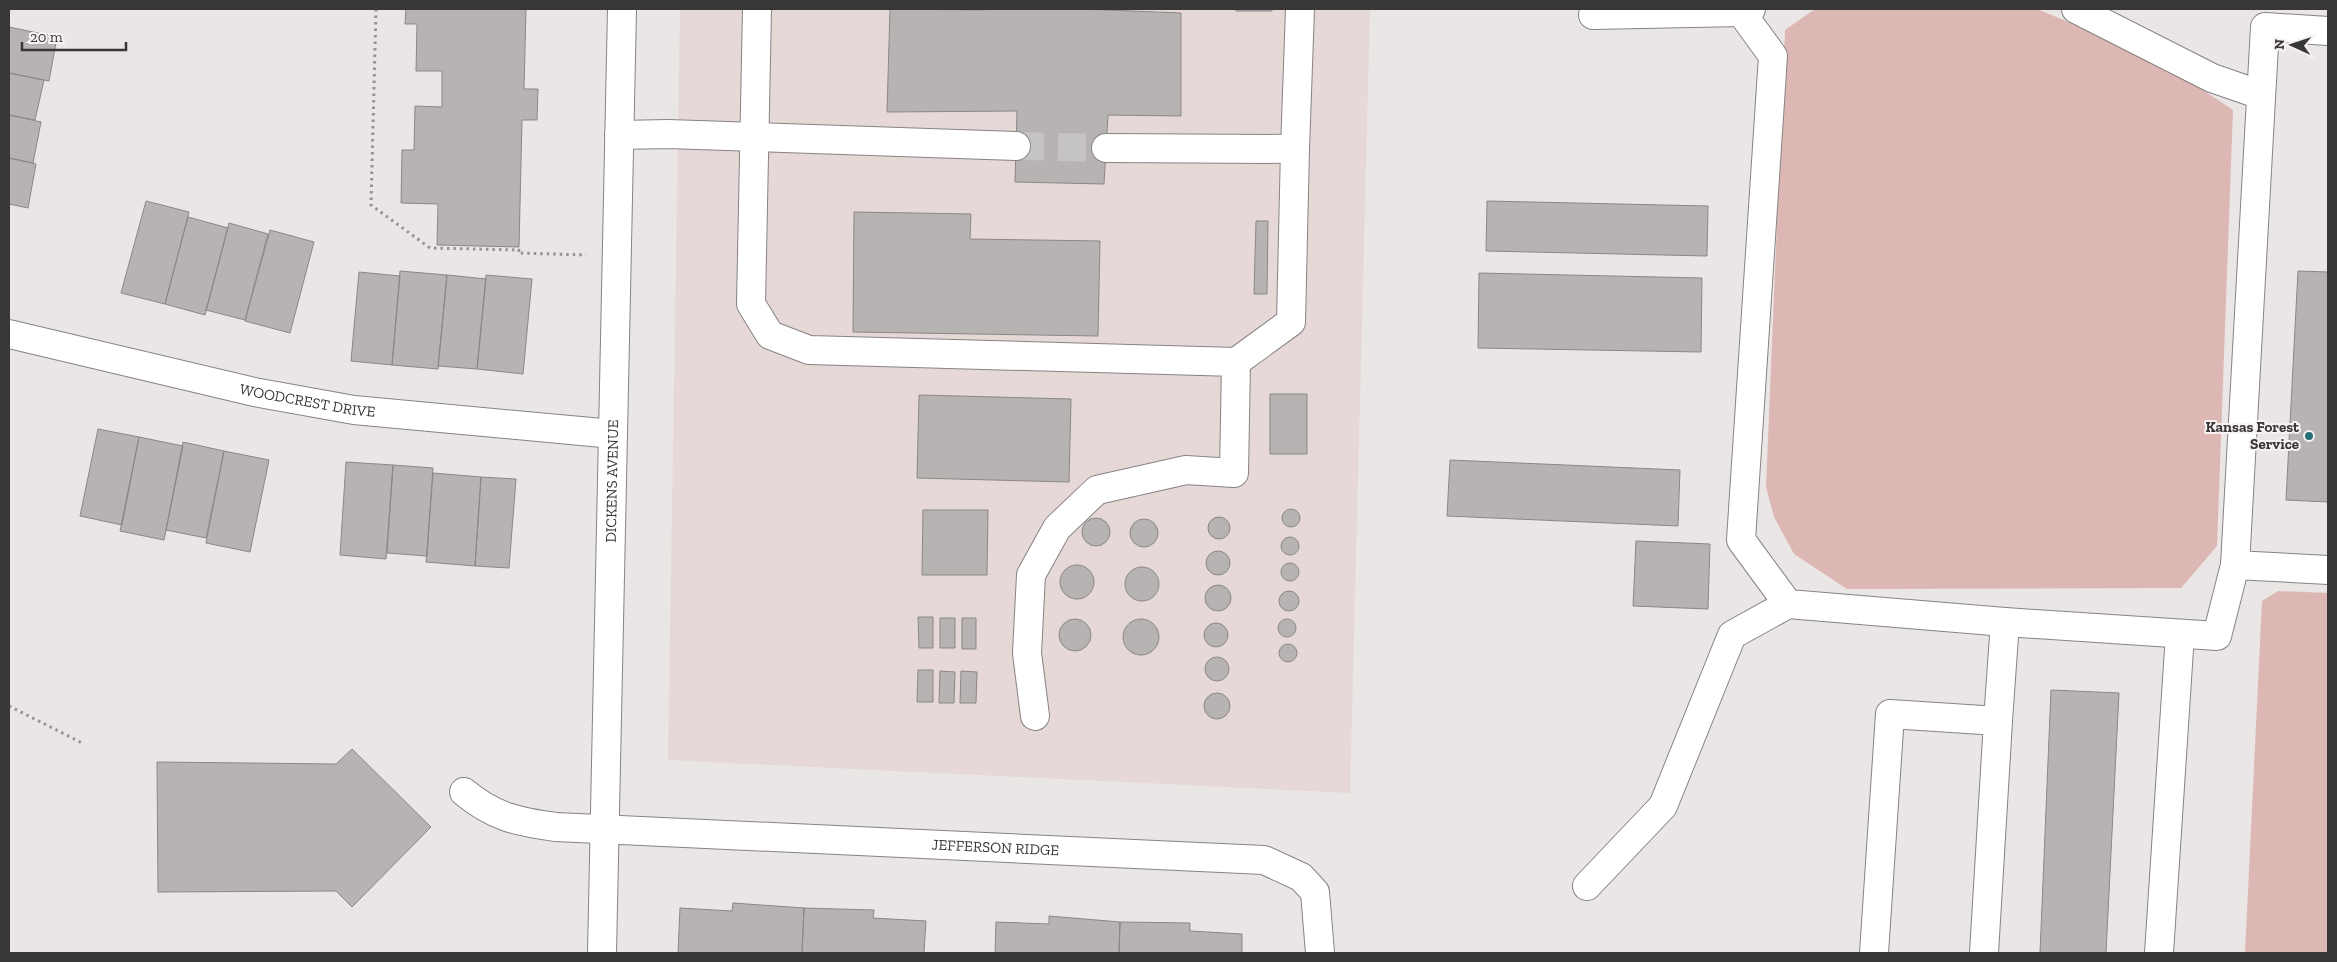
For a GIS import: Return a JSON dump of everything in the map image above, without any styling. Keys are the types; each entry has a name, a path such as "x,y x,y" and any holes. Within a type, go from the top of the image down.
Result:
{"street":[{"name":"DICKENS AVENUE","path":"602,953 622,9"},
{"path":"757,9 751,304 770,335 809,350 1236,362 1290,322 1300,9"},
{"path":"2076,9 2212,78 2261,95"},
{"path":"1593,15 1746,10 1773,56 1741,540 1788,604"},
{"path":"1587,886 1663,806 1732,636 1788,604 2005,622 2217,636 2235,565 2265,27 2328,31"},
{"path":"619,134 1016,146"},
{"path":"1106,148 1295,150"},
{"name":"WOODCREST DRIVE","path":"9,334 254,392 354,410 613,434"},
{"path":"1035,716 1027,653 1031,575 1057,528 1097,490 1186,470 1234,473 1236,362"},
{"path":"2235,565 2328,570"},
{"path":"1984,953 2005,622"},
{"path":"2159,953 2180,634"},
{"path":"1874,953 1890,714 1998,721"},
{"name":"JEFFERSON RIDGE","path":"464,792 489,811 516,820 556,827 1264,860 1301,877 1314,892 1320,953"}],"path":[{"path":"376,9 371,206 430,248 518,250 518,253 617,256"},
{"path":"9,706 84,744"}],"shaded area":[{"path":"680,9 1370,9 1350,793 668,760"},
{"path":"1815,9 2037,9 2155,58 2233,110 2217,546 2181,588 1847,589 1794,554 1774,517 1766,487 1785,30"},
{"path":"2278,591 2328,593 2328,953 2245,953 2262,601"}],"building":[{"path":"406,9 526,9 524,89 538,89 537,120 522,120 519,247 437,245 438,204 401,203 402,150 414,150 415,106 442,107 442,71 416,71 417,24 405,24"},
{"path":"890,9 1082,9 1181,13 1181,116 1108,115 1104,184 1015,182 1017,111 887,112"},
{"path":"1236,9 1272,9 1272,11 1236,11"},
{"path":"9,27 57,37 49,81 9,73"},
{"path":"9,73 44,80 35,120 9,115"},
{"path":"9,115 41,122 33,163 9,158"},
{"path":"9,158 36,164 28,208 9,204"},
{"path":"146,201 189,212 165,304 121,293"},
{"path":"1487,201 1708,206 1707,256 1486,251"},
{"path":"854,212 971,214 970,239 1100,241 1098,336 853,332"},
{"path":"188,217 228,228 205,315 165,304"},
{"path":"1256,221 1268,221 1267,294 1254,294"},
{"path":"229,223 268,234 245,320 206,310"},
{"path":"270,230 314,242 290,333 245,321"},
{"path":"400,271 447,275 438,369 392,365"},
{"name":"Kansas Forest Service","path":"2298,271 2328,272 2328,502 2286,500"},
{"path":"359,272 400,276 392,365 351,361"},
{"path":"1479,273 1702,278 1701,352 1478,348"},
{"path":"447,275 486,279 477,369 438,366"},
{"path":"486,275 532,279 523,374 477,369"},
{"path":"1270,394 1307,394 1307,454 1270,454"},
{"path":"919,395 1071,399 1069,482 917,478"},
{"path":"98,429 139,437 122,525 80,516"},
{"path":"139,437 183,446 164,540 120,531"},
{"path":"183,442 224,451 206,538 166,530"},
{"path":"224,451 269,460 250,552 206,543"},
{"path":"1450,460 1680,470 1678,526 1447,516"},
{"path":"346,462 393,465 386,559 340,555"},
{"path":"393,465 433,468 427,556 387,553"},
{"path":"433,473 481,477 475,566 426,562"},
{"path":"481,477 516,479 509,568 475,566"},
{"path":"1287,509 1295,509 1300,514 1298,525 1287,527 1282,522 1282,514"},
{"path":"923,510 988,510 987,575 922,575"},
{"path":"1219,517 1227,520 1230,528 1227,536 1219,539 1211,536 1208,528 1211,520"},
{"path":"1096,518 1106,522 1110,532 1106,542 1096,546 1086,542 1082,532 1086,522"},
{"path":"1144,519 1154,523 1158,533 1154,543 1144,547 1134,543 1130,533 1134,523"},
{"path":"1290,537 1296,540 1299,546 1296,552 1290,555 1284,552 1281,546 1284,540"},
{"path":"1636,541 1710,544 1708,609 1633,606"},
{"path":"1218,551 1227,554 1230,563 1227,572 1218,575 1209,572 1206,563 1209,554"},
{"path":"1290,563 1296,566 1299,572 1296,578 1290,581 1284,578 1281,572 1284,566"},
{"path":"1077,565 1084,566 1089,570 1093,575 1093,589 1089,594 1084,598 1077,599 1070,598 1065,594 1061,589 1060,582 1061,575 1065,570 1070,566"},
{"path":"1142,567 1149,568 1154,572 1158,577 1158,591 1154,596 1149,600 1142,601 1135,600 1130,596 1126,591 1125,584 1126,577 1130,572 1135,568"},
{"path":"1218,585 1227,589 1231,598 1227,607 1218,611 1209,607 1205,598 1209,589"},
{"path":"1289,591 1296,594 1299,601 1296,608 1289,611 1282,608 1279,601 1282,594"},
{"path":"918,617 933,617 933,648 919,648"},
{"path":"940,618 955,618 955,648 940,648"},
{"path":"962,618 976,618 976,649 962,649"},
{"path":"1075,619 1081,620 1086,624 1090,629 1090,641 1086,646 1081,650 1075,651 1069,650 1064,646 1060,641 1059,635 1060,629 1064,624 1069,620"},
{"path":"1141,619 1153,625 1159,637 1153,649 1141,655 1129,649 1123,637 1129,625"},
{"path":"1287,619 1293,622 1296,628 1293,634 1287,637 1281,634 1278,628 1281,622"},
{"path":"1216,623 1221,624 1227,630 1227,640 1221,646 1216,647 1211,646 1205,640 1204,635 1205,630 1211,624"},
{"path":"1288,644 1294,647 1297,653 1294,659 1288,662 1282,659 1279,653 1282,647"},
{"path":"1217,657 1222,658 1228,664 1228,674 1222,680 1217,681 1212,680 1206,674 1205,669 1206,664 1212,658"},
{"path":"918,670 933,670 933,702 917,702"},
{"path":"940,671 955,672 954,703 939,703"},
{"path":"961,671 977,672 976,703 960,703"},
{"path":"2051,690 2119,693 2106,953 2040,953"},
{"path":"1217,693 1226,697 1230,706 1226,715 1217,719 1208,715 1204,706 1208,697"},
{"path":"352,749 431,827 352,907 336,891 158,892 157,762 336,764"},
{"path":"733,903 804,908 802,953 678,953 680,908 732,911"},
{"path":"804,908 874,910 873,918 926,921 924,953 802,953"},
{"path":"1049,916 1120,922 1119,953 995,953 996,922 1049,924"},
{"path":"1120,922 1190,923 1190,931 1242,934 1242,953 1119,953"}],"tunnel":[{"path":"1016,146 1106,148"}],"place":[{"name":"Kansas Forest Service","path":"2309,436"}]}
